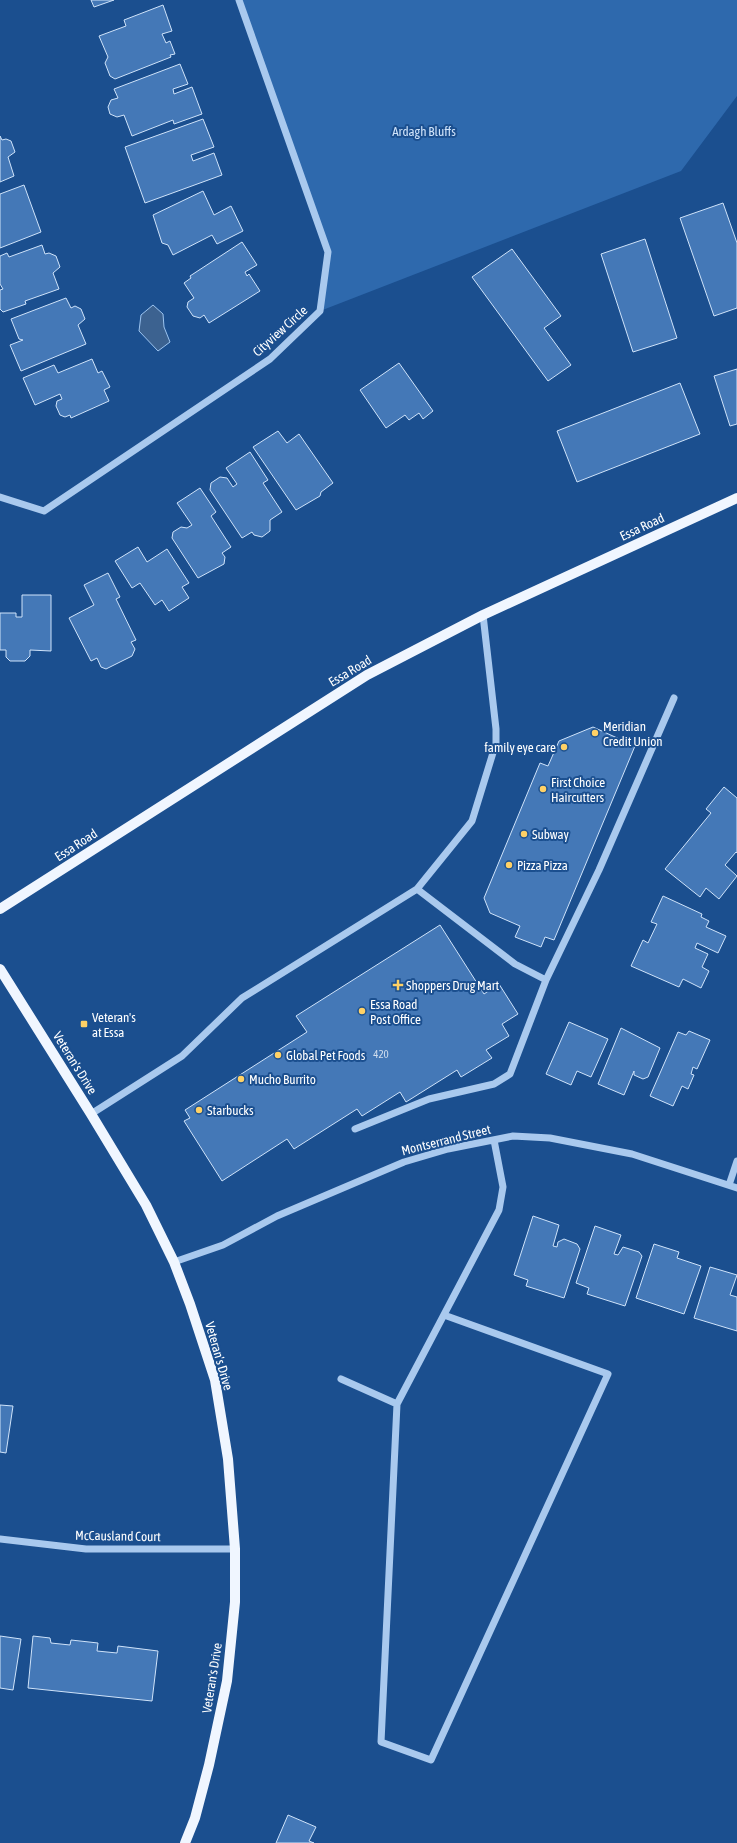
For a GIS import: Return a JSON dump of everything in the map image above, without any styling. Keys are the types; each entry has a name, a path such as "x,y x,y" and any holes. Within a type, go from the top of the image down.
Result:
{"main road":[{"name":"Essa Road","path":"0,909 367,674 483,615 737,498"},
{"name":"Veteran's Drive","path":"0,969 146,1204 174,1262 190,1304 215,1380 228,1459 235,1549 235,1602 227,1681 209,1766 195,1818 185,1843"}],"street":[{"name":"Cityview Circle","path":"0,497 44,512 270,359 320,311 328,252 238,0"},
{"path":"91,1114 182,1056 242,998 417,889 472,821 496,743 496,730 483,615"},
{"path":"354,1129 429,1099 494,1084 510,1074 546,980 599,870 674,698"},
{"path":"417,889 515,964 546,980"},
{"name":"Montserrand Street","path":"174,1262 223,1245 277,1216 404,1162 448,1149 513,1136 550,1138 632,1154 737,1188"},
{"path":"444,1315 608,1374 431,1760 380,1742 397,1404 499,1210 504,1187 494,1140"},
{"path":"729,1185 737,1161"},
{"path":"341,1379 397,1404"},
{"name":"McCausland Court","path":"0,1540 86,1549 235,1549"}],"green space":[{"name":"Ardagh Bluffs","path":"239,0 737,0 737,96 681,171 320,311 328,252"}],"shaded area":[{"path":"153,305 163,314 164,327 170,342 158,351 139,331 141,315"}],"building":[{"path":"91,0 114,0 94,7"},
{"path":"163,5 172,31 162,34 166,43 170,41 175,54 170,55 171,57 115,79 110,76 105,63 108,57 99,36 126,26 124,20"},
{"path":"180,64 188,84 173,89 174,94 192,87 202,114 174,124 173,120 132,136 124,115 117,117 110,114 108,107 111,100 118,98 114,89"},
{"path":"203,119 214,147 191,155 193,161 214,153 222,175 145,203 125,147"},
{"path":"0,136 2,140 6,139 11,141 15,152 8,157 14,176 0,182"},
{"path":"24,185 41,232 0,248 0,194"},
{"path":"203,191 214,215 231,206 243,231 217,244 212,235 173,255 168,245 162,243 153,215"},
{"path":"723,203 737,243 737,308 714,316 680,218"},
{"path":"645,239 677,338 633,352 601,254"},
{"path":"242,242 257,265 245,272 247,276 249,274 260,291 209,323 204,315 200,318 193,316 187,307 188,302 194,298 184,283 191,278 190,276"},
{"path":"42,245 45,254 49,253 56,256 60,267 53,273 59,289 25,301 26,304 3,312 0,309 0,290 3,289 0,284 0,256 7,253 9,257"},
{"path":"512,249 561,316 544,328 571,365 548,381 472,277"},
{"path":"66,298 71,308 75,306 81,309 85,319 78,325 86,344 21,371 10,345 23,340 19,339 11,319"},
{"path":"92,359 98,373 102,371 110,387 104,390 109,401 71,418 70,415 65,417 60,415 56,406 57,401 62,399 60,394 35,405 23,378 54,365 58,373"},
{"path":"399,363 433,411 423,419 419,413 409,420 405,415 386,428 360,390"},
{"path":"737,369 737,424 730,426 714,376"},
{"path":"680,383 700,434 577,482 557,431"},
{"path":"278,431 287,443 299,434 333,483 321,492 320,496 296,510 253,447"},
{"path":"250,452 268,480 263,483 282,512 270,520 270,531 262,537 254,535 252,532 242,538 210,490 211,483 220,477 227,478 233,487 237,484 226,468"},
{"path":"200,488 216,512 211,516 231,547 222,553 225,557 224,564 198,578 172,538 173,532 181,527 187,528 192,525 177,503"},
{"path":"138,547 147,562 167,549 189,583 182,587 189,598 169,611 162,600 155,605 140,583 132,588 115,561"},
{"path":"108,573 120,597 116,599 136,640 131,642 135,649 132,656 106,669 101,667 97,658 91,661 69,618 94,605 84,585"},
{"path":"22,595 51,595 51,651 30,650 30,656 25,661 10,661 6,657 6,650 0,650 0,613 16,613 16,617 22,617"},
{"path":"593,727 635,746 554,940 545,937 541,947 515,937 520,926 490,913 484,898 540,763 548,766 559,741"},
{"path":"724,787 737,798 737,853 736,852 725,865 737,876 719,899 706,888 700,897 665,869 711,813 706,809"},
{"path":"663,896 702,914 701,917 709,921 706,927 726,936 718,953 697,943 695,948 708,954 702,967 709,971 701,988 683,979 679,987 631,966 643,940 648,943 657,924 651,922"},
{"path":"440,925 484,994 499,984 518,1014 502,1024 509,1036 486,1050 492,1058 461,1077 457,1070 406,1102 400,1092 362,1116 357,1109 294,1149 287,1139 222,1181 184,1121 190,1118 185,1110 307,1032 296,1016"},
{"path":"569,1022 608,1039 591,1077 577,1071 571,1085 546,1074"},
{"path":"621,1028 660,1048 648,1077 643,1079 634,1075 634,1071 624,1095 598,1084"},
{"path":"689,1031 710,1040 697,1069 693,1067 691,1074 694,1075 688,1089 682,1086 673,1106 650,1096 678,1032 686,1035"},
{"path":"533,1216 559,1225 553,1246 557,1247 558,1242 564,1239 577,1244 580,1249 564,1298 526,1286 528,1280 514,1275"},
{"path":"595,1226 621,1235 614,1254 618,1255 623,1247 639,1252 642,1256 625,1306 587,1294 589,1288 576,1283"},
{"path":"654,1244 679,1252 677,1258 701,1266 684,1314 636,1298"},
{"path":"710,1267 737,1275 730,1295 737,1297 737,1331 694,1318"},
{"path":"0,1405 13,1406 6,1453 0,1452"},
{"path":"0,1636 21,1639 13,1690 0,1688"},
{"path":"33,1636 50,1638 51,1643 70,1645 71,1640 98,1643 97,1651 117,1653 118,1646 158,1651 152,1701 28,1688"},
{"path":"288,1815 316,1827 309,1841 314,1843 276,1843"}],"place":[{"name":"Meridian Credit Union","path":"595,733"},
{"name":"family eye care","path":"564,747"},
{"name":"First Choice Haircutters","path":"543,789"},
{"name":"Subway","path":"524,834"},
{"name":"Pizza Pizza","path":"509,865"},
{"name":"Shoppers Drug Mart","path":"398,985"},
{"name":"Essa Road Post Office","path":"362,1011"},
{"name":"Veteran's at Essa","path":"84,1024"},
{"name":"Global Pet Foods","path":"278,1055"},
{"name":"Mucho Burrito","path":"241,1079"},
{"name":"Starbucks","path":"199,1110"}]}
